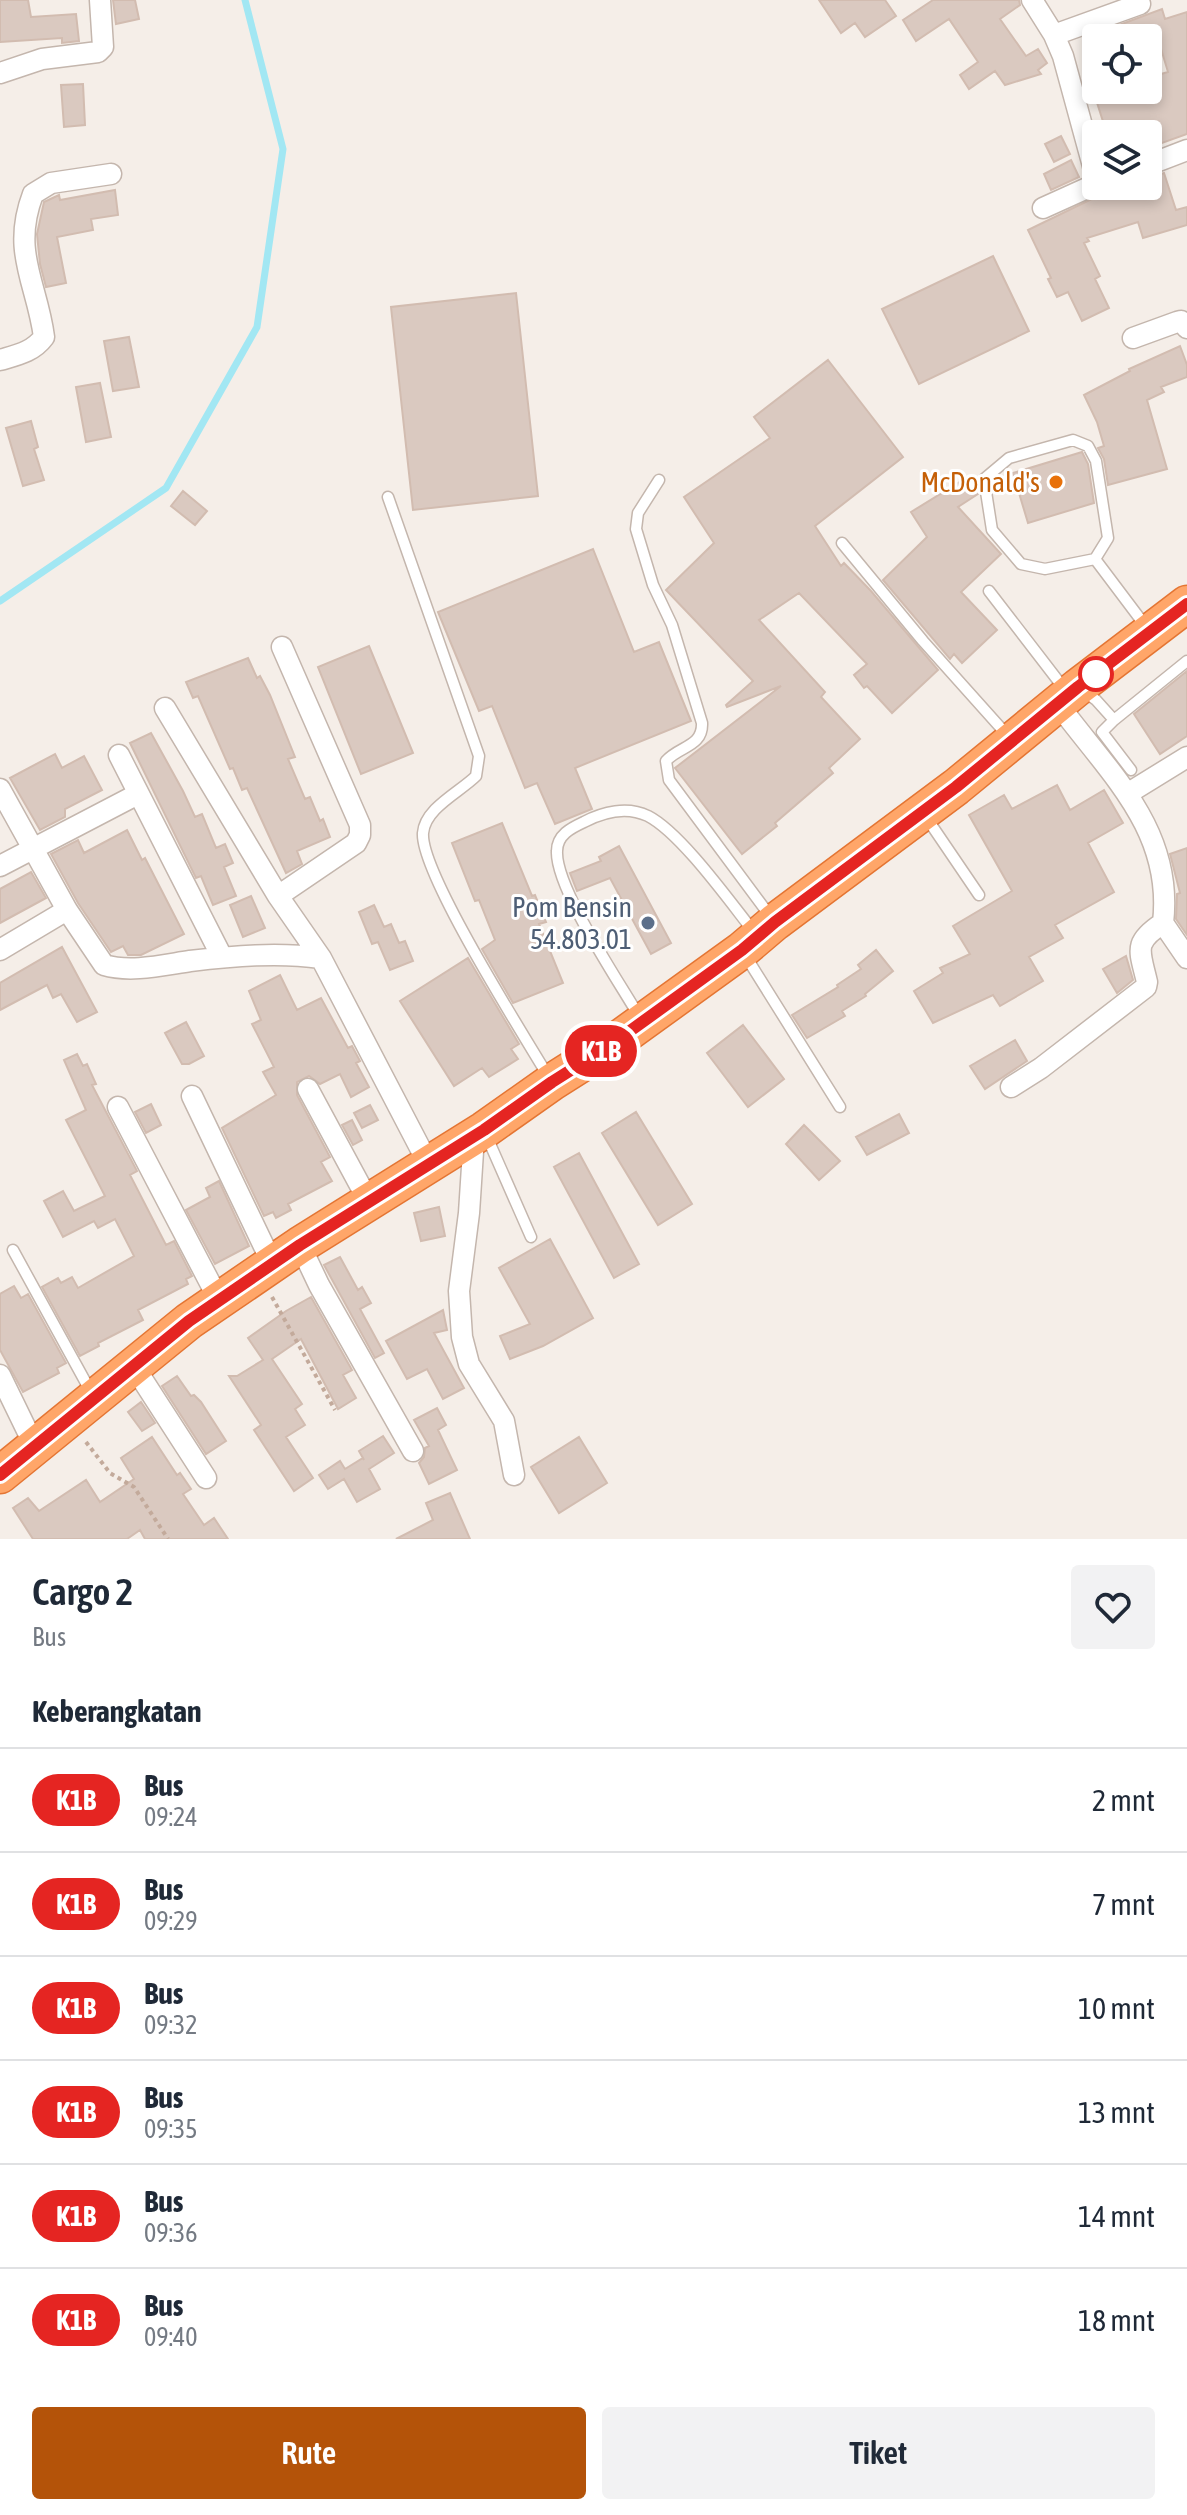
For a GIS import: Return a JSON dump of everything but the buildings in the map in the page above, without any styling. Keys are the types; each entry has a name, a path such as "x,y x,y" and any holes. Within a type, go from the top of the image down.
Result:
{"highway":[{"path":"0,1475 133,1365 219,1300 479,1133 643,1022 922,812 1187,604"}],"street":[{"path":"0,73 42,59 98,52 103,47 100,0"},
{"path":"1032,0 1054,35 1070,76 1082,123"},
{"path":"1054,35 1140,4"},
{"path":"1162,160 1187,150"},
{"path":"0,360 28,351 44,337 26,268 24,247 33,194 51,183 111,174"},
{"path":"1043,208 1082,190"},
{"path":"1133,338 1181,321 1187,328"},
{"path":"278,896 356,843 360,835 360,825 282,647"},
{"path":"1069,695 1149,830 1161,861 1165,889 1163,923 1187,958"},
{"path":"165,708 278,896 321,958 429,1165"},
{"path":"119,755 222,957"},
{"path":"1127,794 1187,757"},
{"path":"0,789 67,910 104,965 113,968 148,967 222,957 300,955 321,958"},
{"path":"0,866 138,794"},
{"path":"0,950 67,910"},
{"path":"1011,1087 1041,1068 1146,987 1139,949 1149,933 1163,923"},
{"path":"308,1089 369,1202"},
{"path":"192,1096 277,1261 325,1296 413,1451"},
{"path":"118,1107 219,1300"},
{"path":"479,1133 459,1291 462,1337 469,1364 504,1421 514,1475"},
{"path":"133,1365 206,1478"},
{"path":"0,1375 35,1447"}],"lane":[{"path":"1073,440 1088,446 1096,461 1108,538 1095,559 1045,569 1021,564 992,530 984,479 1009,458 1073,440"},
{"path":"659,480 638,513 636,529 653,585 672,625 702,723 701,736 697,741 666,761 667,774 758,936 840,1107"},
{"path":"388,497 479,756 476,776 433,811 423,830 425,852 465,932 552,1082"},
{"path":"842,543 923,641 1012,740"},
{"path":"1095,559 1151,633"},
{"path":"989,591 1069,695 1096,700 1114,720"},
{"path":"1131,770 1095,738 1187,661"},
{"path":"643,1022 566,890 557,851 567,830 596,815 610,812 630,811 648,816 669,832 705,871 758,936"},
{"path":"922,812 979,895"},
{"path":"479,1133 531,1237"},
{"path":"13,1250 81,1408"}],"path":[{"path":"277,1261 335,1410"},
{"path":"81,1408 110,1473 134,1487 168,1539"}],"waterway":[{"path":"0,601 166,488 257,327 283,149 245,0"}],"bus line":[{"name":"K1B","path":"0,1475 189,1321 300,1245 484,1130 612,1044 742,950 956,787 1078,687 1187,604"}],"place":[{"name":"McDonald's","path":"1056,482"},
{"name":"Pom Bensin 54.803.01","path":"648,923"}]}
